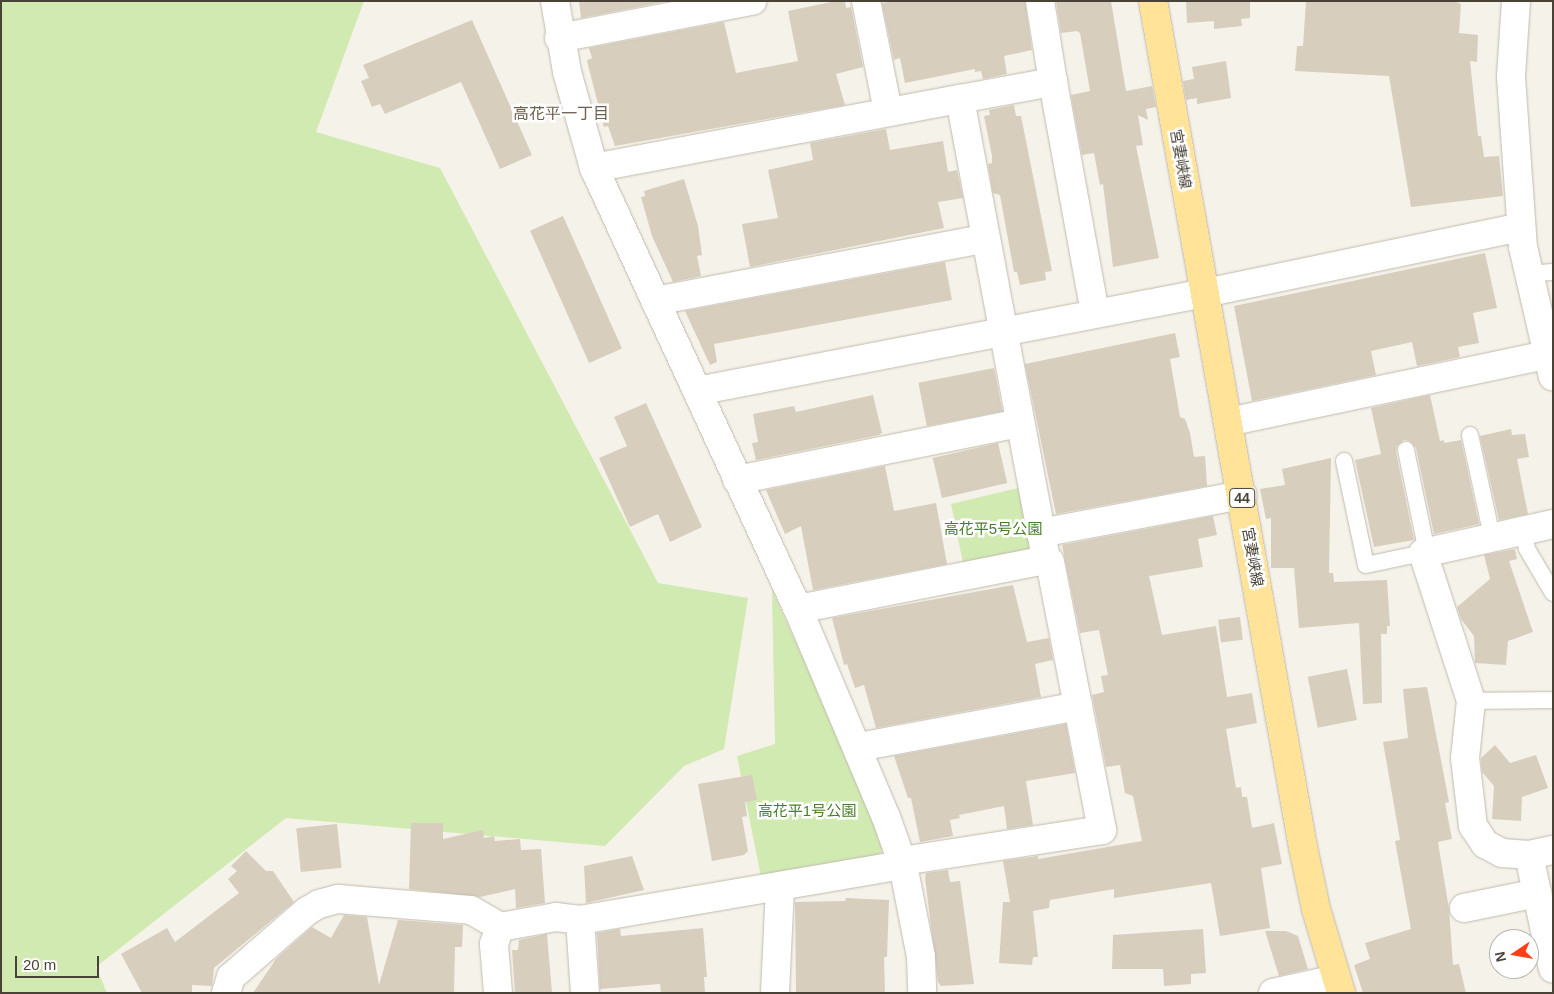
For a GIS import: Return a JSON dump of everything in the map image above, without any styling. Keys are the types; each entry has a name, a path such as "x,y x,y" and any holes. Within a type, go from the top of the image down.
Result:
{"main road":[{"name":"宮妻峡線","path":"1153,1 1303,848 1338,986"}],"street":[{"path":"555,1 559,38 583,136 594,168 736,480 798,609 859,747 902,863 920,957 922,993"},
{"path":"559,38 687,7 752,1"},
{"path":"866,1 888,111"},
{"path":"1040,1 1095,313"},
{"path":"1228,422 1549,356 1540,273 1521,227 1511,77 1516,1"},
{"path":"594,168 871,118 888,111 1053,82"},
{"path":"226,993 231,977 307,911 318,904 338,898 471,910 500,927 556,917 580,920 1102,830 1050,562 1046,560 984,239 960,99"},
{"path":"697,391 1205,293 1521,227"},
{"path":"655,302 984,239"},
{"path":"736,480 1020,423"},
{"path":"1041,533 1242,495"},
{"path":"1553,524 1426,552 1470,701 1465,758 1473,826 1479,837 1494,850 1541,853 1537,893 1553,969"},
{"path":"798,609 1046,560"},
{"path":"859,747 1078,706"},
{"path":"775,993 780,887"},
{"path":"1464,908 1537,893"},
{"path":"580,920 585,993"},
{"path":"498,993 494,944 500,927"},
{"path":"1273,993 1338,986"}],"lane":[{"path":"1470,435 1492,537"},
{"path":"1344,461 1366,565 1426,552 1406,450"},
{"path":"1523,530 1527,548 1553,592"},
{"path":"1470,701 1553,700"}],"green space":[{"path":"1,1 364,1 316,132 440,168 658,583 748,598 724,749 684,766 605,846 286,818 96,967 107,993 1,993"},
{"name":"高花平5号公園","path":"1018,488 1031,546 1022,557 964,568 951,504"},
{"name":"高花平1号公園","path":"772,590 849,759 883,849 876,859 761,877 737,756 775,744"}],"building":[{"path":"579,1 668,1 581,18"},
{"path":"836,1 845,1 846,8 851,7 863,67 836,74 845,105 615,146 608,126 604,127 587,60 592,58 589,48 724,22 736,73 798,61 788,11"},
{"path":"896,1 1025,1 1032,50 1004,56 1007,74 983,79 981,71 975,72 975,69 905,83 900,58 894,60 882,3"},
{"path":"1056,1 1111,1 1126,91 1152,86 1156,107 1146,109 1148,120 1138,115 1143,145 1136,146 1159,258 1113,267 1103,184 1100,185 1094,153 1082,155 1071,95 1090,91 1080,33 1077,31 1061,33"},
{"path":"1186,1 1250,1 1250,18 1241,19 1242,26 1214,29 1214,21 1187,23"},
{"path":"1306,1 1454,1 1461,4 1459,33 1478,35 1477,62 1470,61 1478,136 1481,136 1484,157 1499,156 1503,196 1411,207 1389,76 1295,71 1297,46 1303,46"},
{"path":"472,20 532,155 500,169 461,82 385,114 380,104 372,107 361,81 369,78 363,65"},
{"path":"1226,61 1231,98 1197,104 1197,98 1186,100 1183,81 1194,79 1192,67"},
{"path":"1014,105 1016,116 1021,116 1052,271 1045,272 1046,280 1020,285 1017,272 1014,272 1000,195 993,193 988,164 992,163 992,156 984,116 990,115 989,110"},
{"path":"886,129 890,150 943,141 948,172 957,170 963,198 938,202 944,228 750,267 742,224 778,218 768,170 813,160 810,143"},
{"path":"684,179 698,226 702,255 697,256 701,276 673,282 652,236 641,197 645,196 644,191"},
{"path":"563,216 622,348 589,363 530,231"},
{"path":"1485,253 1497,308 1473,313 1479,343 1458,347 1460,357 1417,366 1412,342 1371,351 1376,375 1252,401 1234,306"},
{"path":"945,262 952,300 714,344 717,362 710,365 685,311"},
{"path":"1175,333 1180,357 1170,359 1180,417 1185,419 1190,433 1194,457 1205,456 1207,486 1056,514 1025,364"},
{"path":"994,368 1002,411 927,426 918,383"},
{"path":"873,395 882,433 879,435 756,460 752,443 758,442 753,414 794,406 796,412"},
{"path":"1430,395 1440,441 1444,440 1444,443 1461,440 1479,524 1434,534 1416,448 1410,441 1404,440 1397,446 1396,452 1414,540 1374,547 1355,460 1381,454 1371,408"},
{"path":"646,403 702,527 670,542 658,514 630,527 599,458 627,446 614,417"},
{"path":"1511,429 1512,435 1525,434 1529,457 1517,459 1528,514 1499,520 1480,436"},
{"path":"998,443 1007,483 942,498 933,458"},
{"path":"1331,458 1329,573 1333,573 1334,582 1387,580 1390,626 1387,626 1387,634 1381,634 1382,703 1363,704 1359,623 1299,628 1294,568 1271,568 1271,518 1266,519 1260,489 1285,485 1282,469"},
{"path":"885,466 894,511 936,503 947,564 813,590 801,526 785,534 766,490"},
{"path":"1213,516 1217,535 1198,539 1203,567 1149,576 1162,635 1216,626 1227,697 1252,693 1257,723 1226,729 1236,788 1241,787 1242,797 1247,797 1252,828 1274,823 1282,864 1261,868 1270,928 1220,936 1211,883 1114,898 1114,889 1050,900 1049,908 1033,911 1038,957 1033,957 1032,965 999,963 1003,902 1010,902 1003,861 1038,856 1038,859 1142,841 1133,796 1125,793 1120,765 1106,767 1092,695 1104,692 1101,676 1108,675 1099,630 1080,633 1062,545"},
{"path":"1515,549 1517,559 1509,561 1533,632 1508,641 1506,665 1475,663 1474,636 1461,619 1457,607 1490,579 1484,555"},
{"path":"1013,585 1027,642 1049,638 1053,660 1035,664 1041,697 876,728 864,685 855,688 847,664 844,665 832,618"},
{"path":"1240,617 1243,640 1221,643 1218,620"},
{"path":"1347,669 1357,720 1318,728 1308,677"},
{"path":"1427,687 1449,802 1445,803 1452,839 1438,842 1449,909 1453,965 1459,964 1466,993 1363,993 1354,965 1370,959 1365,943 1411,929 1395,841 1400,840 1383,742 1408,738 1403,689"},
{"path":"1066,724 1075,773 1026,781 1033,825 1007,829 1004,806 959,815 960,818 950,820 953,836 920,842 911,798 908,798 894,756"},
{"path":"1495,745 1510,763 1536,755 1548,788 1522,797 1521,821 1492,819 1494,786 1482,772 1481,758"},
{"path":"752,775 757,800 745,802 747,816 742,817 748,851 744,855 712,861 698,784"},
{"path":"411,823 443,823 443,839 483,830 484,838 494,836 495,841 520,839 521,850 541,849 545,903 516,908 515,889 480,897 409,889"},
{"path":"337,824 342,868 301,872 296,828"},
{"path":"246,851 266,871 273,871 294,902 214,968 212,986 192,985 192,993 142,993 121,954 167,928 175,942 239,893 228,879 237,871 231,866"},
{"path":"632,856 644,890 586,903 584,866"},
{"path":"948,870 950,882 960,881 974,984 941,986 938,982 925,878 926,873"},
{"path":"846,898 889,900 887,957 884,957 885,993 796,993 795,902 845,901"},
{"path":"344,915 367,917 379,985 398,920 463,925 462,947 455,947 454,993 253,993 276,959 312,927 331,938"},
{"path":"703,928 707,977 704,977 705,993 661,993 660,984 600,989 597,933 620,929 621,936"},
{"path":"1203,929 1206,973 1191,974 1191,984 1164,986 1163,969 1112,969 1113,935"},
{"path":"1265,931 1286,931 1298,936 1308,969 1279,976"},
{"path":"547,934 552,993 515,993 512,950 518,950 519,940"}],"district":[{"name":"高花平一丁目","path":"561,114"}]}
